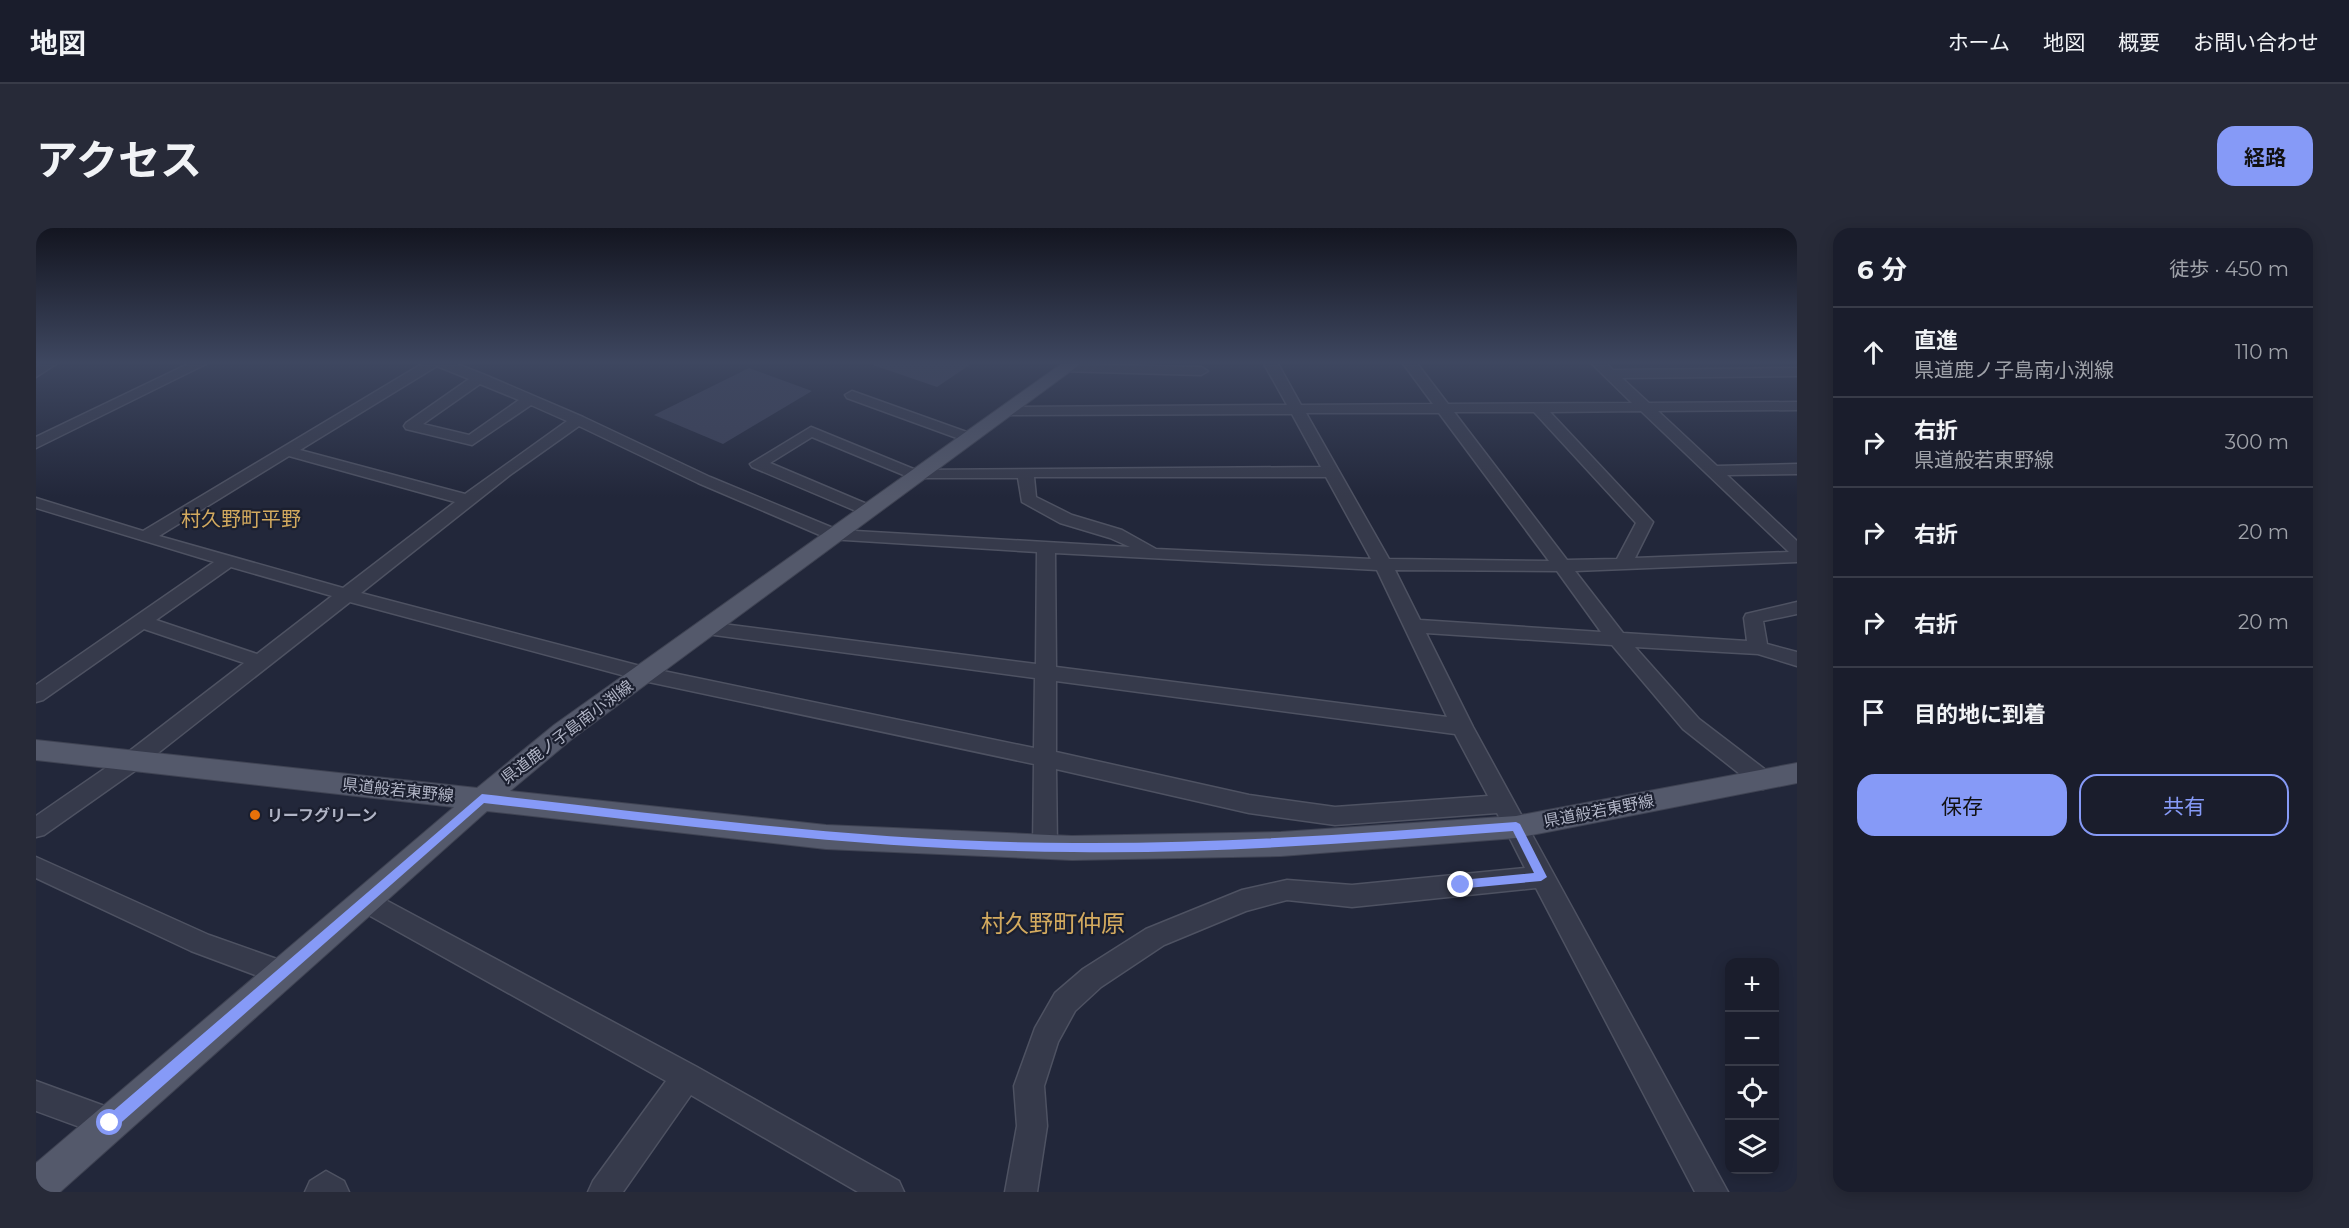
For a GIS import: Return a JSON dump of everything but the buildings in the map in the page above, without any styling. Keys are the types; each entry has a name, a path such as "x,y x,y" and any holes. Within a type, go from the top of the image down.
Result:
{"main road":[{"name":"県道鹿ノ子島南小渕線","path":"36,1188 365,900 563,732 1012,407"},
{"name":"県道般若東野線","path":"36,750 826,837 1045,847 1281,844 1795,777"}],"street":[{"path":"36,443 110,407"},
{"path":"145,537 360,407"},
{"path":"438,407 411,426 472,440 520,407"},
{"path":"549,407 695,477 835,535 1159,554 1383,564 1563,566 1797,557"},
{"path":"885,407 970,438"},
{"path":"1296,407 1383,564 1462,727 1712,1192"},
{"path":"1007,411 1722,407"},
{"path":"1645,408 1797,550"},
{"path":"1443,409 1616,638 1691,724 1762,780"},
{"path":"1539,409 1645,522 1624,563"},
{"path":"36,828 132,762 468,500 578,420"},
{"path":"868,511 758,464 811,431 920,474 1330,472"},
{"path":"287,451 468,500"},
{"path":"1713,471 1797,469"},
{"path":"1026,472 1028,499 1066,519 1116,534 1159,554"},
{"path":"36,502 145,537 347,595 644,674 1045,758 1249,804 1335,816 1510,815"},
{"path":"1045,847 1046,548"},
{"path":"36,695 228,561"},
{"path":"1758,648 1753,618 1797,608"},
{"path":"143,622 261,662"},
{"path":"1413,626 1758,648 1797,659"},
{"path":"707,628 1462,727"},
{"path":"36,867 200,943 282,973"},
{"path":"1021,1192 1032,1126 1029,1086 1045,1036 1065,1002 1092,978 1155,937 1242,902 1287,890 1352,896 1541,877"},
{"path":"365,900 687,1077 888,1192"},
{"path":"604,1192 687,1077"},
{"path":"36,1096 110,1123"},
{"path":"321,1192 326,1187 333,1192"}],"place":[{"name":"リーフグリーン","path":"255,815"}],"district":[{"name":"村久野町平野","path":"241,519"},
{"name":"村久野町仲原","path":"1053,923"}],"route":[{"path":"110,1123 482,799 826,837 1072,848 1281,844 1516,827 1541,877 1461,885"}]}
